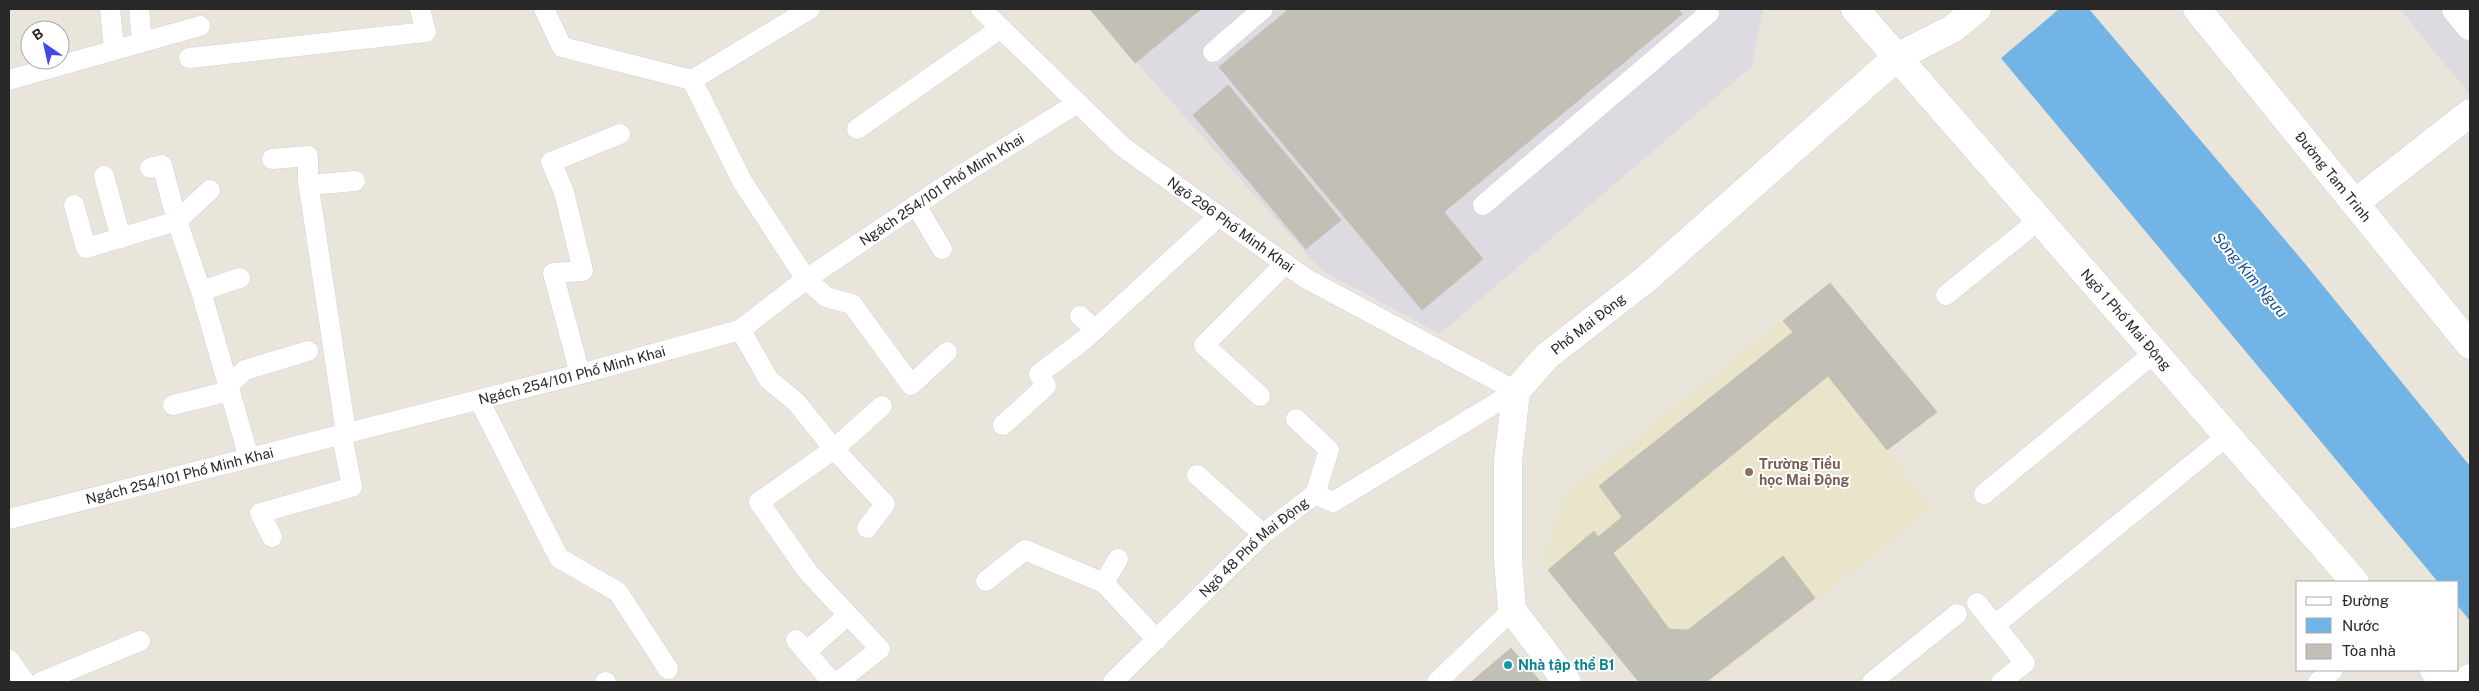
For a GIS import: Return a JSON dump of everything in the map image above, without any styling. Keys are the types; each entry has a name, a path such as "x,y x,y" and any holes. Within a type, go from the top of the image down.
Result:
{"street":[{"path":"1855,9 1897,57"},
{"name":"Phố Mai Động","path":"1516,391 1547,356 1646,279 1897,57 1952,29 1976,9"},
{"name":"Đường Tam Trinh","path":"2197,9 2470,345"},
{"path":"2456,9 2470,26"},
{"name":"Ngõ 1 Phố Mai Động","path":"1897,57 2354,581"},
{"path":"2355,203 2470,113"},
{"path":"1516,391 1508,462 1508,559 1512,610 1567,682"},
{"path":"2435,671 2445,682"},
{"path":"2465,682 2470,678"}],"lane":[{"path":"110,9 114,49"},
{"path":"139,9 142,41"},
{"path":"189,58 426,32 420,9"},
{"path":"549,10 562,47 692,80 787,15 810,9"},
{"name":"Ngõ 296 Phố Minh Khai","path":"981,9 1123,147 1305,278 1516,391"},
{"path":"1212,52 1263,9"},
{"path":"1483,205 1708,13 1704,9"},
{"path":"9,80 200,26"},
{"path":"857,129 1001,28"},
{"path":"692,80 742,181 806,278 826,297 852,304 911,385 947,352"},
{"name":"Ngách 254/101 Phố Minh Khai","path":"9,519 580,374 740,329 806,278 999,150 1078,103"},
{"path":"580,374 553,274 583,271 564,192 551,162 620,134"},
{"path":"272,159 308,156 309,185 352,487 260,514 272,537"},
{"path":"150,168 162,165 177,221 201,291 249,458"},
{"path":"104,176 121,238"},
{"path":"309,185 355,181"},
{"path":"74,205 86,248 177,221 210,190"},
{"path":"916,205 941,249"},
{"path":"1002,425 1046,386 1039,374 1088,322 1219,216"},
{"path":"1946,295 2040,219"},
{"path":"1260,396 1204,345 1286,264"},
{"path":"201,291 240,278"},
{"path":"740,329 769,380 796,402 834,449 885,504 867,528"},
{"path":"173,405 229,388 245,370 308,351"},
{"path":"1984,494 2155,352"},
{"name":"Ngõ 48 Phố Mai Động","path":"1113,682 1263,534 1315,494 1333,502 1516,391"},
{"path":"479,400 559,558 618,592 668,669"},
{"path":"838,682 880,649 808,572 759,502 834,449 882,406"},
{"path":"1296,419 1329,450 1315,494"},
{"path":"1995,625 2227,436"},
{"path":"1197,475 1263,534"},
{"path":"986,581 1025,550 1104,584 1157,640"},
{"path":"1104,584 1118,559"},
{"path":"1977,603 2025,663 2001,682"},
{"path":"1437,682 1512,610"},
{"path":"832,682 801,646 848,614"},
{"path":"1872,682 1957,614"},
{"path":"42,682 140,641"},
{"path":"9,660 24,682"},
{"path":"2318,682 2332,671"}],"shaded area":[{"path":"1089,9 1763,9 1752,66 1440,334 1321,270"},
{"path":"2400,9 2470,9 2470,95"},
{"name":"Trường Tiểu học Mai Động","path":"1830,283 1937,412 1887,450 1932,509 1711,682 1639,682 1548,570 1544,561 1566,494"}],"water":[{"name":"Sông Kim Ngưu","path":"1960,9 2089,9 2307,266 2470,466 2470,621 2459,607 2459,581 2437,581"}],"pier":[{"path":"1958,9 2059,9 2000,59"}],"building":[{"path":"1090,9 1201,9 1135,63"},
{"path":"1289,9 1678,9 1682,14 1444,212 1483,259 1422,310 1219,67"},
{"path":"1228,85 1341,220 1306,249 1193,115"},
{"path":"1830,283 1937,412 1887,450 1828,376 1613,553 1669,629 1688,630 1783,556 1815,598 1706,682 1639,682 1548,570 1594,531 1598,537 1622,517 1599,486 1793,332 1783,321"},
{"name":"Nhà tập thể B1","path":"1511,648 1541,682 1471,682"}],"place":[{"name":"Trường Tiểu học Mai Động","path":"1749,472"},
{"name":"Nhà tập thể B1","path":"1508,665"}]}
